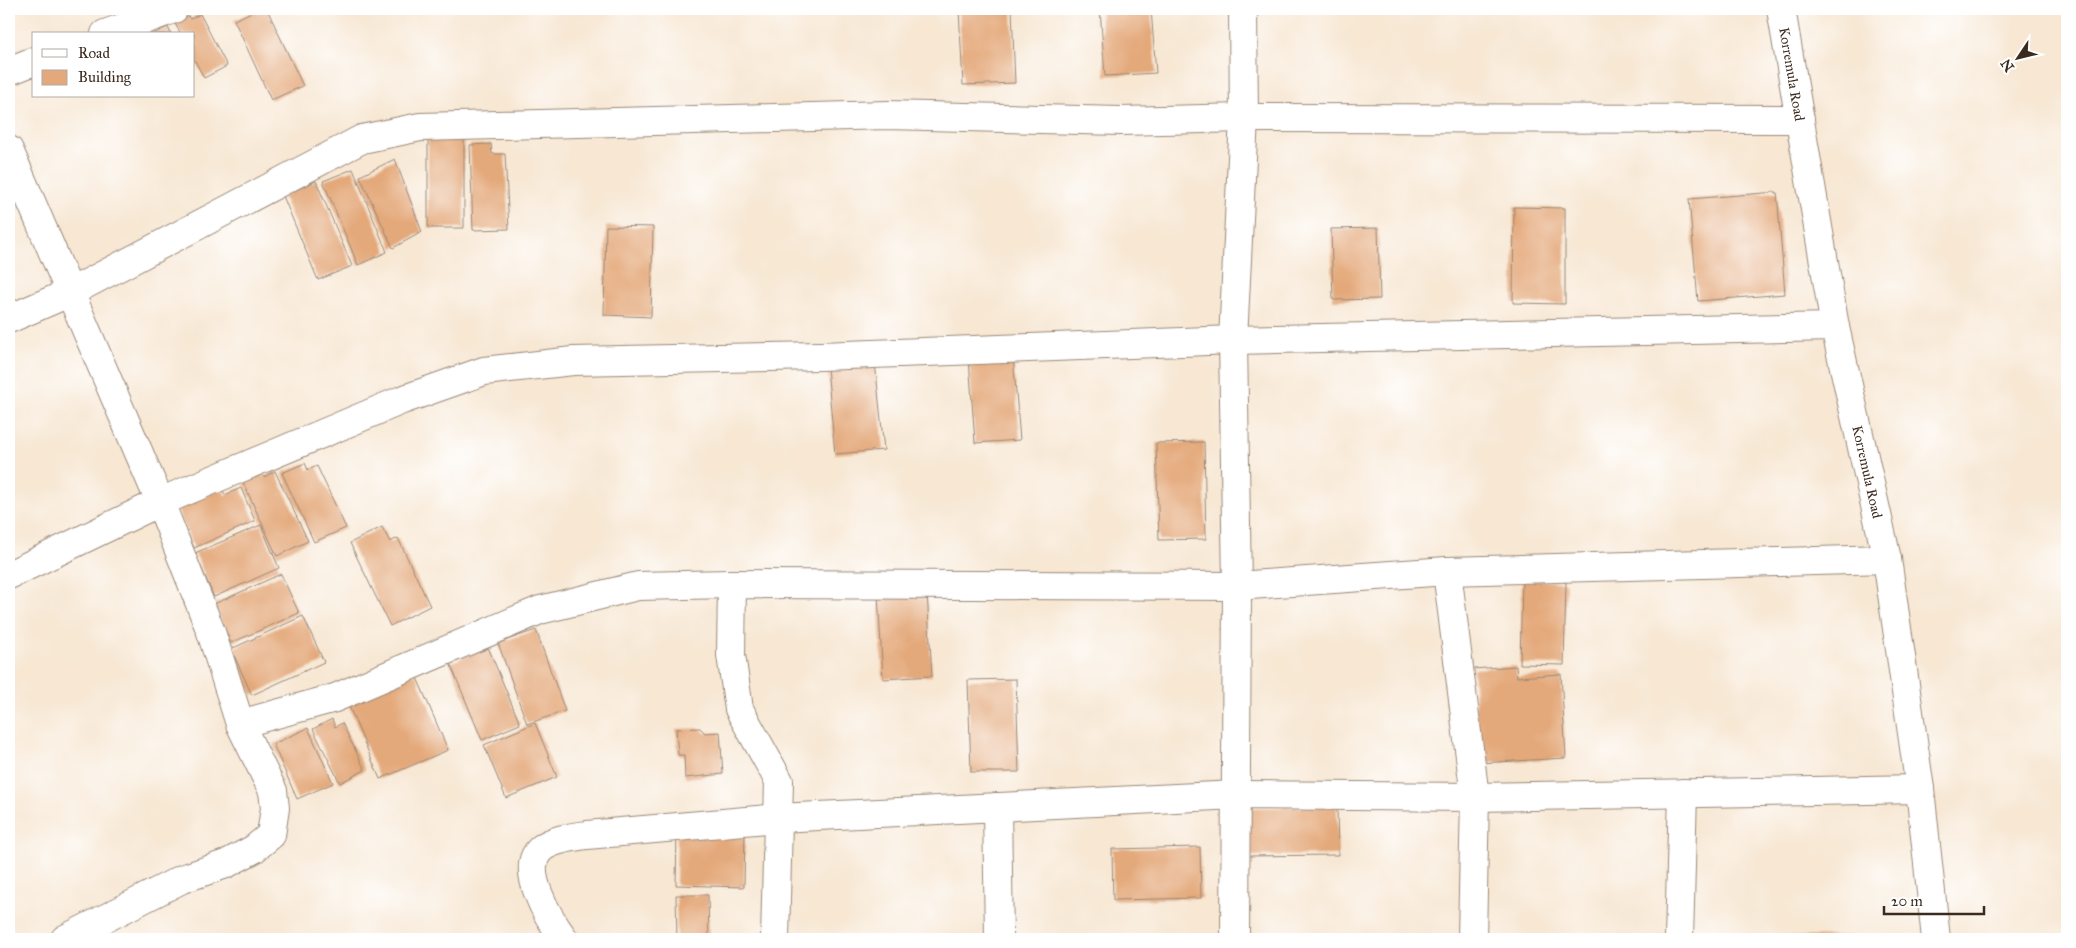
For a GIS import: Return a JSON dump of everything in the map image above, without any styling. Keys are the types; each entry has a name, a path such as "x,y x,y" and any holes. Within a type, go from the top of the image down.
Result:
{"street":[{"path":"111,32 174,9"},
{"path":"1235,939 1237,586 1233,340 1244,118 1243,9"},
{"name":"Korremula Road","path":"1781,9 1836,327 1887,559 1920,788 1936,939"},
{"path":"9,71 32,63"},
{"path":"9,319 71,292 362,139 420,126 888,115 1121,121 1244,118 1800,120"},
{"path":"9,150 160,502 211,632 240,724 273,791 275,808 271,835 254,849 226,864 182,880 65,939"},
{"path":"9,575 160,502 402,400 484,371 573,361 821,356 1233,340 1836,327"},
{"path":"240,724 335,698 540,610 638,586 732,584 1237,586 1447,571 1887,559"},
{"path":"1447,571 1475,797 1472,939"},
{"path":"732,584 731,655 739,709 779,781 775,939"},
{"path":"564,939 540,899 533,872 533,860 542,848 564,839 587,835 778,818 1236,795 1475,797 1920,788"},
{"path":"1679,939 1683,793"},
{"path":"998,807 999,939"}],"building":[{"path":"184,9 190,19 200,14 227,66 204,78 195,61 195,32 180,32 173,20"},
{"path":"258,9 267,9 303,86 271,100 234,20"},
{"path":"959,9 1012,9 1015,83 963,85"},
{"path":"1100,9 1151,9 1156,73 1105,76"},
{"path":"151,25 154,32 142,32"},
{"path":"168,27 170,32 157,32"},
{"path":"428,139 464,140 464,228 428,228"},
{"path":"491,144 492,154 505,154 509,229 473,230 470,145"},
{"path":"395,159 422,232 393,248 360,176"},
{"path":"353,169 387,252 358,265 323,181"},
{"path":"316,181 352,266 318,280 283,196"},
{"path":"1777,192 1785,294 1698,301 1689,199"},
{"path":"1514,207 1565,208 1565,304 1513,303"},
{"path":"606,226 653,227 651,317 604,315"},
{"path":"1378,228 1380,299 1333,300 1331,229"},
{"path":"1013,356 1020,440 975,443 969,359"},
{"path":"875,362 884,450 835,454 827,367"},
{"path":"1204,442 1206,539 1159,540 1156,443"},
{"path":"305,463 308,470 317,466 346,528 314,542 282,473"},
{"path":"275,471 308,541 277,556 242,480 258,473 264,477"},
{"path":"222,488 225,495 241,488 255,521 194,548 177,509"},
{"path":"261,525 279,568 214,597 195,553"},
{"path":"382,527 390,542 398,538 430,606 390,626 350,543"},
{"path":"281,574 299,613 231,643 214,604"},
{"path":"1522,580 1566,582 1564,665 1520,664"},
{"path":"927,592 932,676 883,679 878,595"},
{"path":"303,616 324,662 252,695 231,649"},
{"path":"536,630 565,711 527,724 498,643"},
{"path":"488,647 520,724 482,740 450,663"},
{"path":"1516,666 1517,677 1561,674 1566,758 1479,763 1473,669"},
{"path":"415,673 448,750 380,779 347,702"},
{"path":"1016,679 1019,772 971,772 968,680"},
{"path":"332,719 335,727 342,723 365,770 340,783 313,729"},
{"path":"535,723 557,777 506,798 484,745"},
{"path":"308,728 333,783 297,799 273,744"},
{"path":"700,728 705,733 720,732 723,774 685,778 684,755 678,755 676,729"},
{"path":"1337,806 1338,855 1247,856 1245,808"},
{"path":"677,830 745,832 744,887 676,885"},
{"path":"1200,847 1201,898 1113,900 1112,849"},
{"path":"676,895 708,895 709,939 677,939"},
{"path":"1850,936 1850,939 1767,939 1767,937"}]}
